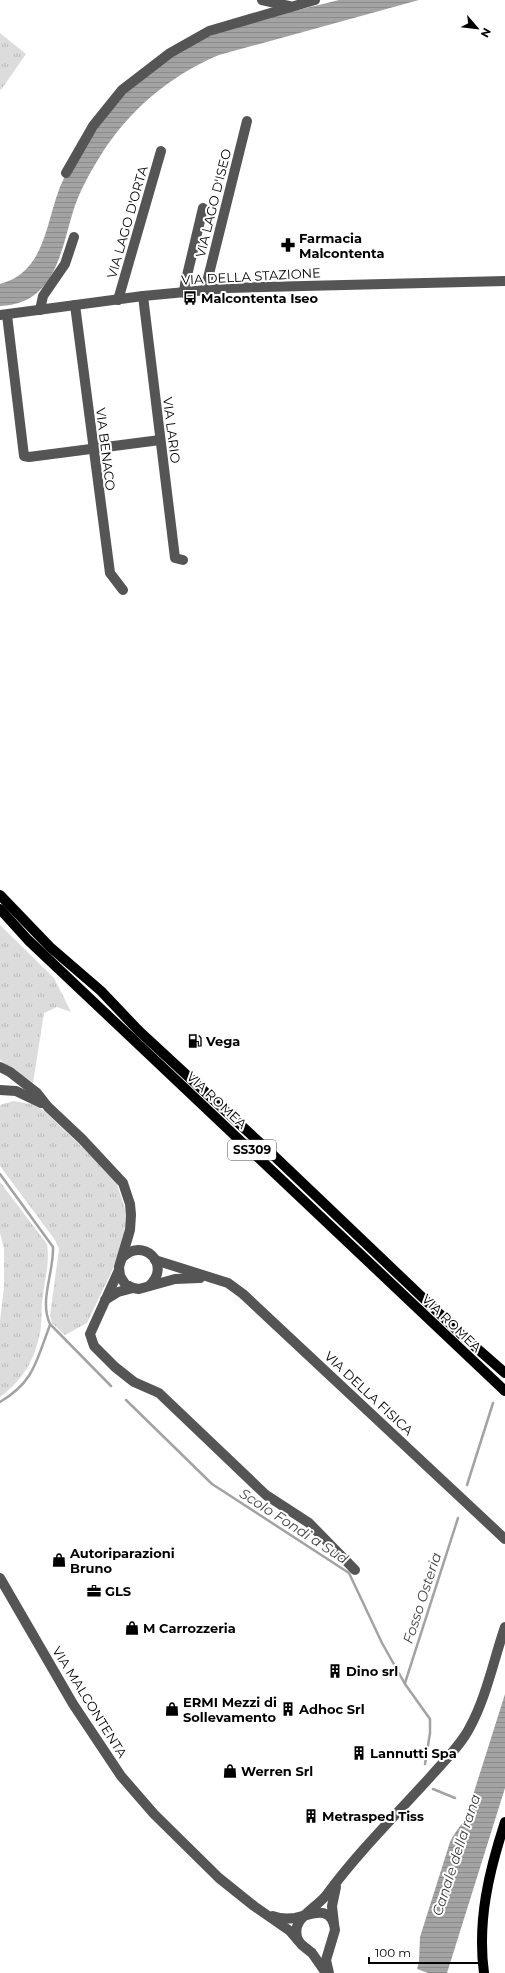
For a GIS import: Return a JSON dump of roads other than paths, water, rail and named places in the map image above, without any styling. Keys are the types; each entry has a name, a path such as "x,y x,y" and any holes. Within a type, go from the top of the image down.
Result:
{"main road":[{"name":"VIA ROMEA","path":"0,895 50,947 101,991 144,1036 271,1153 464,1337 505,1374"},
{"name":"VIA ROMEA","path":"0,909 14,925 505,1391"},
{"path":"484,1973 482,1938 484,1902 492,1865 505,1822"}],"street":[{"path":"262,0 291,6"},
{"path":"66,173 93,126 122,90 170,53 209,31 316,0"},
{"name":"VIA LAGO D'ISEO","path":"205,290 247,121"},
{"name":"VIA LAGO D'ORTA","path":"118,300 161,150"},
{"path":"184,293 203,208"},
{"path":"40,310 44,296 65,264 74,237"},
{"name":"VIA DELLA STAZIONE","path":"3,315 142,296 228,288 505,281"},
{"name":"VIA LARIO","path":"142,296 175,558 183,560"},
{"name":"VIA BENACO","path":"75,306 110,573 123,590"},
{"path":"3,315 24,456 29,457 160,440"},
{"path":"0,914 14,925"},
{"path":"0,1067 21,1080 37,1093 48,1107 82,1138 123,1183 130,1204 130,1230 119,1270 104,1300 90,1334 94,1346 134,1382 158,1393 266,1495 309,1523 356,1570"},
{"path":"0,1072 21,1080"},
{"path":"0,1090 16,1091 33,1098 48,1107"},
{"path":"0,1097 16,1091"},
{"name":"VIA DELLA FISICA","path":"130,1230 135,1241 144,1251 152,1255 155,1260 208,1278 228,1283 243,1294 505,1539"},
{"path":"122,1258 132,1251 144,1251"},
{"path":"150,1285 156,1278 158,1272 155,1260"},
{"path":"119,1270 123,1281 133,1288"},
{"name":"VIA DELLA FISICA","path":"104,1300 118,1292 133,1288 142,1288 175,1279 208,1278"},
{"name":"VIA MALCONTENTA","path":"0,1578 73,1704 121,1776 154,1814 219,1878 290,1931 327,1973"},
{"path":"298,1940 296,1935 296,1926 304,1915 322,1901 346,1869 395,1817 464,1736 478,1708 505,1627"},
{"path":"334,1926 332,1899 346,1869"},
{"name":"VIA MALCONTENTA","path":"260,1910 282,1918 295,1918 314,1912 322,1913 329,1917 334,1926 333,1940 326,1960 327,1973"},
{"path":"307,1949 315,1951 322,1949 333,1940"}],"water":[{"path":"339,0 419,0 219,55 183,73 167,84 137,110 123,125 99,158 80,192 58,261 43,287 32,297 18,303 0,306 0,284 16,277 28,267 37,255 64,178 82,149 116,102 131,86 155,67 183,49 212,35 253,21"},
{"name":"Canale della rana","path":"505,1694 505,1788 447,1973 428,1973 417,1969 419,1961 420,1937 450,1842 468,1811"}],"waterway":[{"name":"Scolo Fondi a Sud","path":"0,1174 53,1247 53,1257 46,1296 47,1315 50,1324 111,1386"},
{"path":"0,1402 12,1394 28,1378 37,1360 50,1325"},
{"name":"Scolo Fondi a Sud","path":"126,1400 212,1484 349,1573 382,1643 405,1684 430,1719 430,1733 425,1764"},
{"name":"Fosso Osteria","path":"467,1485 493,1403"},
{"name":"Fosso Osteria","path":"405,1683 458,1518"},
{"name":"Scolo Fondi a Sud","path":"433,1789 455,1798"}],"place":[{"name":"Farmacia Malcontenta","path":"288,245"},
{"name":"Malcontenta Iseo","path":"190,298"},
{"name":"Vega","path":"195,1041"},
{"name":"Autoriparazioni Bruno","path":"59,1560"},
{"name":"GLS","path":"94,1591"},
{"name":"M Carrozzeria","path":"132,1628"},
{"name":"Dino srl","path":"335,1671"},
{"name":"ERMI Mezzi di Sollevamento","path":"172,1709"},
{"name":"Adhoc Srl","path":"288,1709"},
{"name":"Lannutti Spa","path":"359,1753"},
{"name":"Werren Srl","path":"230,1771"},
{"name":"Metrasped Tiss","path":"311,1816"}]}
